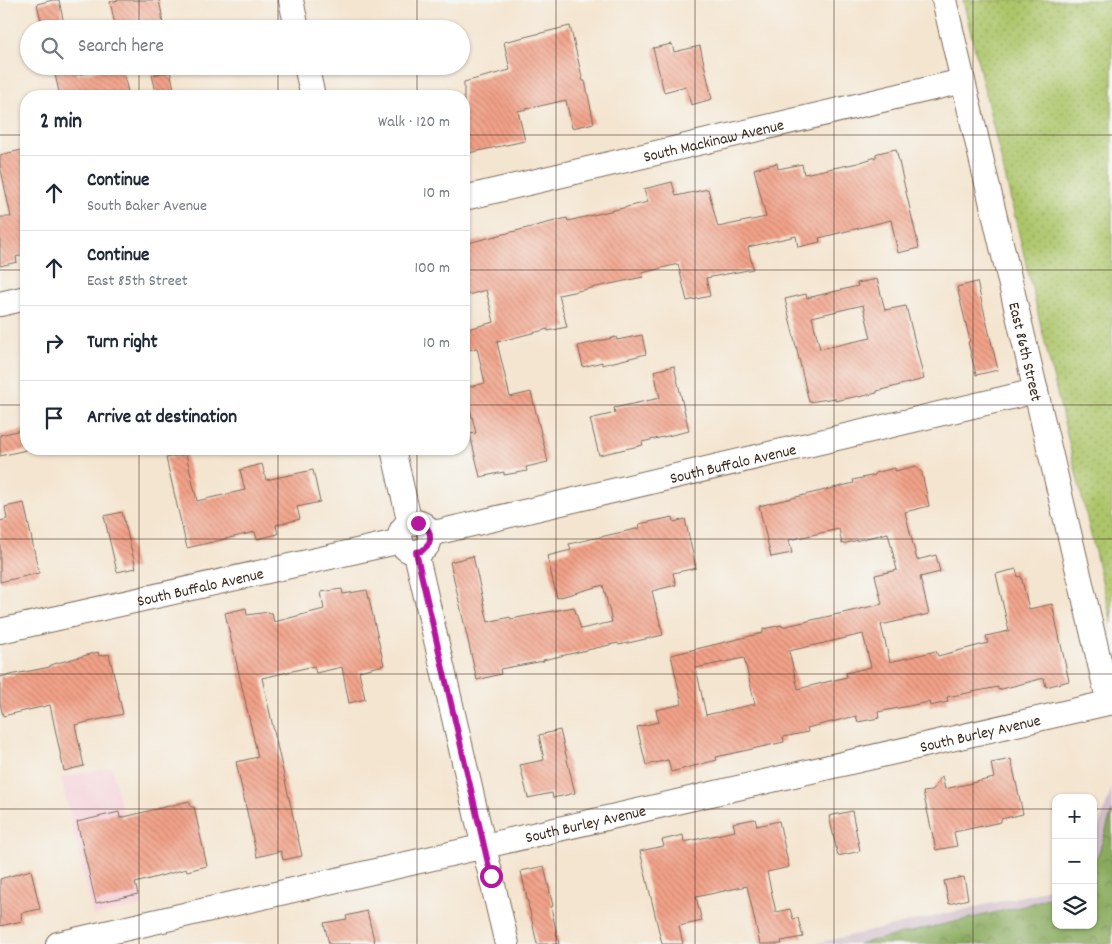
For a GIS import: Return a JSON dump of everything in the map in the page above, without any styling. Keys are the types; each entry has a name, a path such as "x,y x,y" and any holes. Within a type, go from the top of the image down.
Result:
{"street":[{"path":"291,0 295,20"},
{"name":"East 86th Street","path":"944,0 1110,702"},
{"path":"308,75 312,90"},
{"name":"South Mackinaw Avenue","path":"470,197 963,81"},
{"path":"0,304 20,299"},
{"name":"South Buffalo Avenue","path":"0,631 414,538 1036,390"},
{"path":"394,455 508,944"},
{"name":"South Burley Avenue","path":"58,944 1110,702"}],"shaded area":[{"path":"112,767 143,905 93,916 61,778"},
{"path":"1112,787 1112,944 814,944 1036,893 1052,886 1052,929 1097,929 1097,832"}],"green space":[{"path":"963,0 1112,0 1112,623"},
{"path":"1112,811 1112,944 858,944 1024,906 1052,896 1052,929 1097,929 1098,855"}],"building":[{"path":"59,0 63,20 41,20 37,4"},
{"path":"118,0 159,0 162,20 114,20 110,2"},
{"path":"570,26 594,123 572,128 566,100 518,111 525,141 470,153 470,90 464,90 464,82 510,70 504,42"},
{"path":"672,44 674,52 700,46 712,99 691,105 686,86 664,92 653,48"},
{"path":"55,75 124,75 128,90 59,90"},
{"path":"152,75 171,75 174,90 156,90"},
{"path":"896,149 919,248 898,253 891,220 819,238 820,242 798,247 796,236 748,247 753,269 706,278 710,296 687,301 678,264 642,273 643,277 559,295 567,327 548,331 548,329 497,342 510,397 531,392 548,462 526,467 527,471 504,475 504,472 480,477 470,434 476,433 470,408 470,387 485,383 477,348 470,350 470,328 494,322 486,290 470,294 470,242 567,218 568,221 648,202 644,189 672,182 676,196 708,189 718,227 766,217 754,169 777,163 778,169 802,164 804,174 858,163 876,157 878,153"},
{"path":"20,150 20,256 16,257 17,262 0,266 0,217 11,217 0,165 0,155"},
{"path":"877,279 885,310 906,306 924,379 859,397 835,401 835,398 809,402 785,299 806,294 807,298 858,286 857,283","holes":["863,305 871,338 820,349 812,317"]},
{"path":"977,282 998,370 976,375 957,287"},
{"path":"642,335 646,354 602,365 602,362 583,367 578,346 616,337 617,340"},
{"path":"674,366 689,431 642,442 643,445 599,455 590,419 615,413 614,408 660,398 654,371"},
{"path":"20,430 20,451 0,456 0,435"},
{"path":"186,455 197,501 245,490 240,470 262,464 266,480 313,470 320,502 297,507 300,519 276,525 278,534 257,539 255,532 187,548 166,458"},
{"path":"916,466 922,473 929,506 905,512 917,560 936,555 940,572 920,577 929,614 881,625 890,662 936,651 938,656 988,643 986,636 1009,631 996,574 1016,569 1018,577 1021,576 1029,609 1052,604 1069,681 1046,687 1044,678 998,690 998,687 947,697 948,702 930,706 929,702 878,712 879,718 858,722 856,716 807,728 808,732 783,737 784,742 716,757 717,760 671,772 668,760 646,765 637,727 659,722 656,710 682,704 671,655 763,633 763,629 782,625 782,627 882,604 875,575 897,570 888,533 842,544 839,529 789,540 792,553 771,557 759,506 854,483 853,480 875,475 875,473 895,468 895,471","holes":["863,634 871,667 846,673 847,677 798,689 789,651","744,658 755,704 706,715 696,668"]},
{"path":"24,503 39,573 0,582 0,521 7,519 5,507"},
{"path":"122,512 136,568 117,572 104,516"},
{"path":"673,517 674,522 685,519 696,568 673,573 676,585 652,591 663,635 500,669 501,674 477,680 450,562 473,556 488,622 574,607 581,629 612,622 603,585 557,598 547,556 571,550 569,544 640,528 639,524"},
{"path":"342,589 343,594 367,590 384,665 359,671 365,699 349,703 342,667 316,673 314,666 262,678 302,856 283,860 281,851 257,857 236,762 258,757 225,613 246,608 247,615 269,612 272,613 274,622 324,609 321,592"},
{"path":"98,652 99,656 109,654 123,714 75,725 84,766 64,771 50,705 3,716 0,703 0,677 50,667 50,665"},
{"path":"560,730 575,793 553,798 552,793 528,798 520,765 544,760 539,735"},
{"path":"1011,759 1023,814 1001,819 1001,822 954,832 957,846 936,850 923,792 932,791 942,776 945,789 994,778 991,763"},
{"path":"189,801 191,807 194,807 207,866 187,871 186,869 135,883 138,894 96,903 77,822 119,812 120,818"},
{"path":"852,811 860,851 838,856 829,816"},
{"path":"755,819 757,826 779,821 789,867 767,872 776,912 790,909 793,919 798,918 803,937 781,941 782,944 760,944 747,886 696,897 702,921 679,926 683,944 662,944 640,851 664,846 662,840 683,835 684,842 735,831 733,823"},
{"path":"544,866 559,944 537,944 521,871"},
{"path":"31,870 40,909 21,913 22,921 0,926 0,879"},
{"path":"964,877 968,899 949,904 944,881"},
{"path":"367,911 375,944 329,944 324,923 347,919 346,916"}],"route":[{"path":"418,523 423,524 430,534 429,544 426,548 416,552 491,876"}]}
